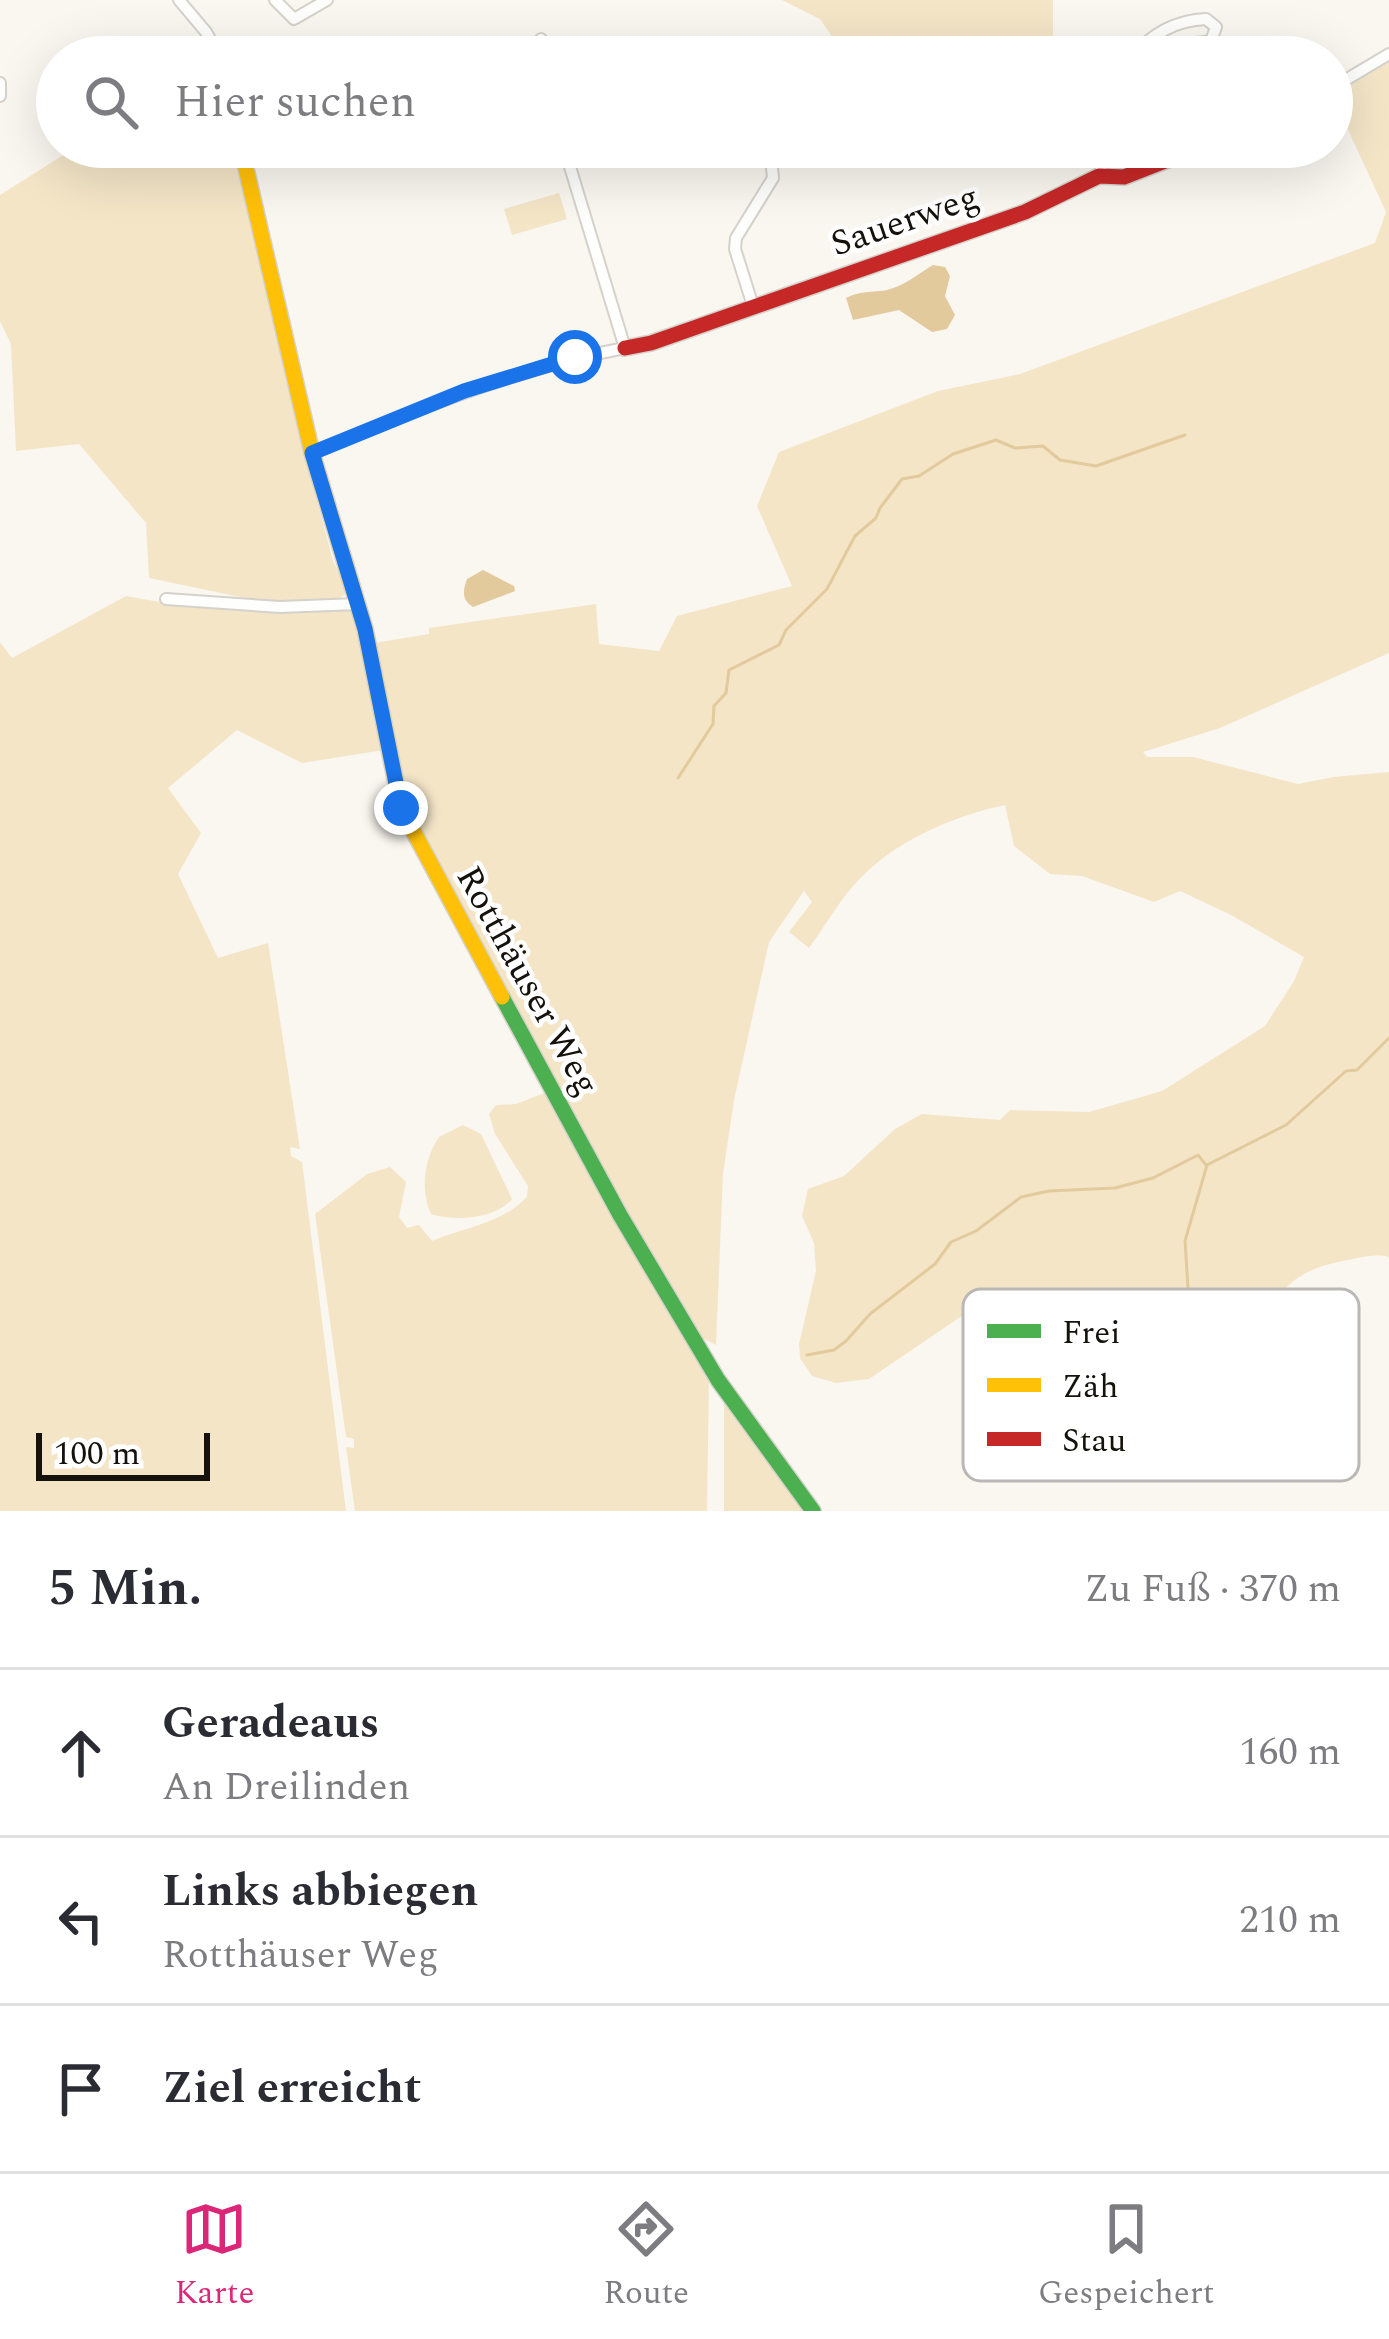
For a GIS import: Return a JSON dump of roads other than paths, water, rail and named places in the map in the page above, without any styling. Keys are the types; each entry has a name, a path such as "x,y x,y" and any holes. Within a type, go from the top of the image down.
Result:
{"street":[{"path":"275,0 294,19 327,0"},
{"path":"188,3 208,36"},
{"path":"1154,36 1196,19 1214,24 1214,36"},
{"path":"1353,75 1389,54"},
{"path":"0,82 0,96"},
{"name":"Rotthäuser Weg","path":"247,168 312,453 358,604 408,825 620,1215 718,1380 813,1511"},
{"path":"312,453 464,391 575,357 626,348 570,168"},
{"path":"753,306 735,249 736,238 773,178 772,168"},
{"path":"1099,176 1101,168"},
{"name":"Sauerweg","path":"626,348 1024,212 1099,176 1124,177 1147,168"},
{"path":"166,599 280,607 358,604"}],"waterway":[{"path":"678,778 713,724 714,706 726,693 729,670 779,645 786,630 827,589 855,536 876,518 902,479 919,476 953,454 996,440 1015,448 1043,446 1060,460 1096,466 1185,435"},
{"path":"1188,1289 1185,1241 1207,1165 1286,1125 1346,1071 1357,1070 1389,1038"},
{"path":"807,1355 834,1350 870,1314 935,1264 951,1242 976,1231 1021,1197 1115,1188 1153,1178 1198,1155 1206,1165"}]}
